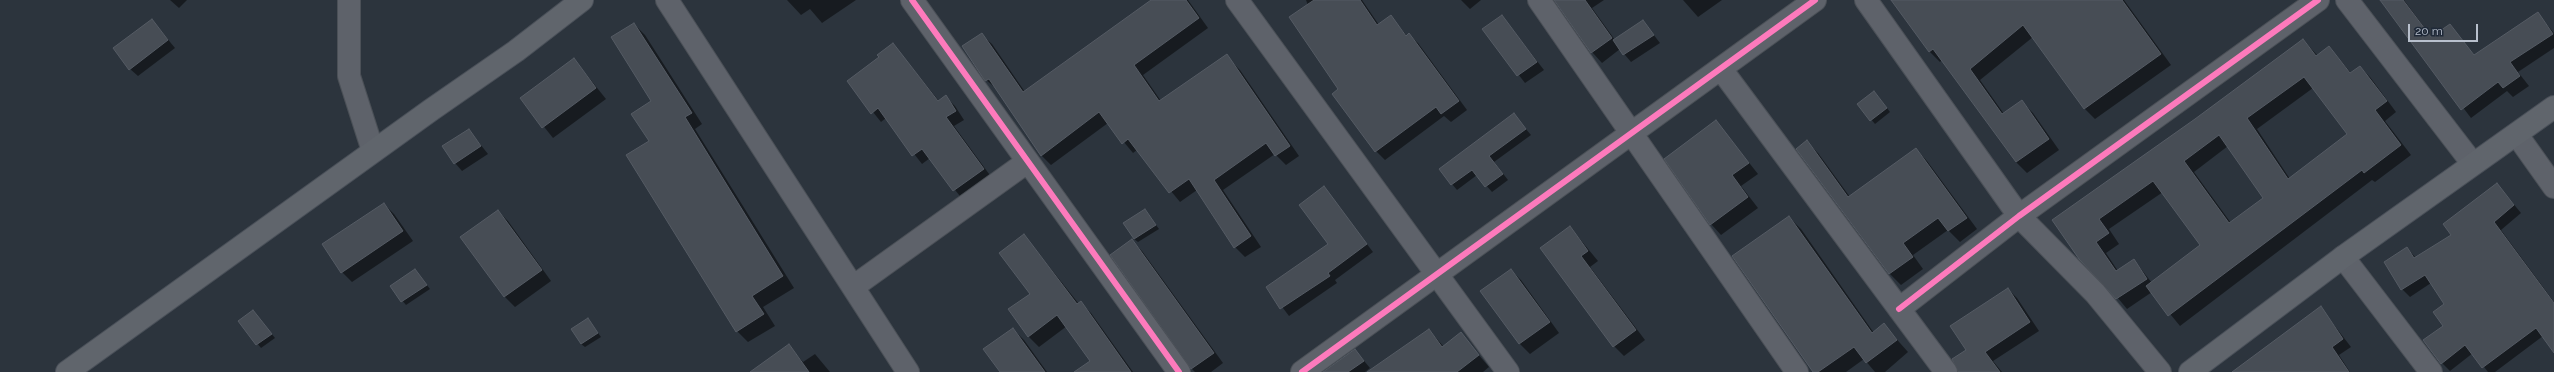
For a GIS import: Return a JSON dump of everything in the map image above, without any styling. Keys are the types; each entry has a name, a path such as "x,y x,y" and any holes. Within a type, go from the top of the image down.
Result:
{"main road":[{"path":"67,372 373,151 516,51 582,0"},
{"path":"2190,372 2344,257 2473,164 2554,108"}],"street":[{"path":"349,0 350,76 373,151"},
{"path":"668,0 908,372"},
{"path":"912,0 1179,372"},
{"path":"1237,0 1436,276 1508,372"},
{"path":"1539,0 1797,372"},
{"path":"1302,372 1815,0"},
{"path":"1866,0 2019,216 2095,293 2160,372"},
{"path":"1899,309 2019,216 2318,0"},
{"path":"2347,0 2473,164"},
{"path":"1721,69 1946,372"},
{"path":"2517,135 2554,188"},
{"path":"854,287 1027,162"},
{"path":"2344,257 2431,372"}],"building":[{"path":"1151,0 1186,0 1199,18 1134,65 1159,101 1227,54 1290,146 1275,156 1266,143 1214,180 1251,236 1234,248 1189,179 1169,193 1128,139 1122,144 1099,112 1041,156 989,79 985,81 962,46 982,33 1023,92"},
{"path":"1314,0 1360,0 1377,25 1391,15 1406,36 1409,33 1459,101 1441,114 1436,107 1375,152 1332,94 1338,89 1289,17"},
{"path":"1554,0 1585,0 1612,38 1591,53"},
{"path":"1891,0 2122,0 2161,54 2084,109 2023,25 1970,69 2002,114 2022,100 2049,139 2016,162 1933,49 1929,52"},
{"path":"2380,0 2403,0 2431,37 2450,24 2474,55 2538,12 2553,34 2510,62 2520,76 2503,88 2498,82 2461,110"},
{"path":"1502,15 1537,62 1517,76 1482,29"},
{"path":"152,19 168,40 129,70 113,48"},
{"path":"1643,20 1654,35 1623,55 1613,40"},
{"path":"634,23 692,113 685,117 783,276 752,296 764,314 736,332 626,155 649,141 631,114 651,101 611,37"},
{"path":"2303,39 2316,56 2329,46 2350,73 2360,66 2387,101 2375,110 2401,145 2364,173 2362,170 2168,316 2146,286 2200,245 2153,181 2099,219 2109,233 2096,242 2116,271 2134,259 2147,279 2116,299 2079,259 2052,220 2195,119","holes":["2304,77 2347,134 2288,179 2247,118","2219,135 2263,198 2229,223 2184,161"]},
{"path":"893,43 938,101 946,95 956,111 946,117 984,169 953,191 922,149 912,156 878,108 871,114 847,81 879,57 877,55"},
{"path":"574,58 596,88 542,128 520,98"},
{"path":"1874,91 1887,108 1870,121 1857,104"},
{"path":"1514,113 1526,129 1489,156 1503,174 1485,187 1472,170 1451,185 1439,169"},
{"path":"1716,120 1749,163 1732,175 1748,197 1710,225 1664,159"},
{"path":"469,129 481,146 454,164 442,146"},
{"path":"1807,140 1848,197 1916,148 1967,218 1948,231 1938,218 1903,243 1913,257 1889,274 1796,149"},
{"path":"2497,183 2514,205 2494,222 2554,303 2554,353 2536,328 2482,368 2465,345 2441,364 2423,340 2443,326 2433,312 2444,304 2425,275 2401,290 2384,262 2407,247 2414,258 2451,235 2443,224"},
{"path":"1324,186 1367,244 1328,273 1330,276 1280,309 1266,287 1328,244 1299,205"},
{"path":"384,203 403,231 341,273 322,244"},
{"path":"1145,209 1156,225 1134,239 1123,223"},
{"path":"498,210 542,270 504,297 460,237"},
{"path":"1789,216 1872,333 1884,323 1897,340 1866,363 1854,347 1818,372 1813,372 1732,256"},
{"path":"1570,226 1588,251 1581,256 1636,330 1613,347 1540,248"},
{"path":"1024,234 1077,304 1081,301 1131,372 1074,372 1090,361 1057,315 1028,337 1008,309 1030,294 999,253"},
{"path":"1132,239 1214,353 1191,369 1110,255"},
{"path":"415,269 427,285 401,302 390,286"},
{"path":"1511,269 1550,322 1519,344 1480,291"},
{"path":"2008,288 2030,322 1985,352 2000,372 1958,372 1952,359 1966,350 1950,326"},
{"path":"2321,306 2343,339 2332,347 2349,372 2232,372"},
{"path":"253,310 272,334 256,345 238,321"},
{"path":"588,318 598,333 581,344 571,329"},
{"path":"1013,328 1045,372 1000,372 983,349"},
{"path":"1429,329 1442,347 1461,332 1479,355 1457,372 1367,372"},
{"path":"789,344 809,372 750,372"},
{"path":"1355,349 1364,361 1348,372 1323,372"}],"cycle path":[{"path":"912,0 1179,372"},
{"path":"1302,372 1815,0"},
{"path":"1899,309 2019,216 2318,0"}]}
